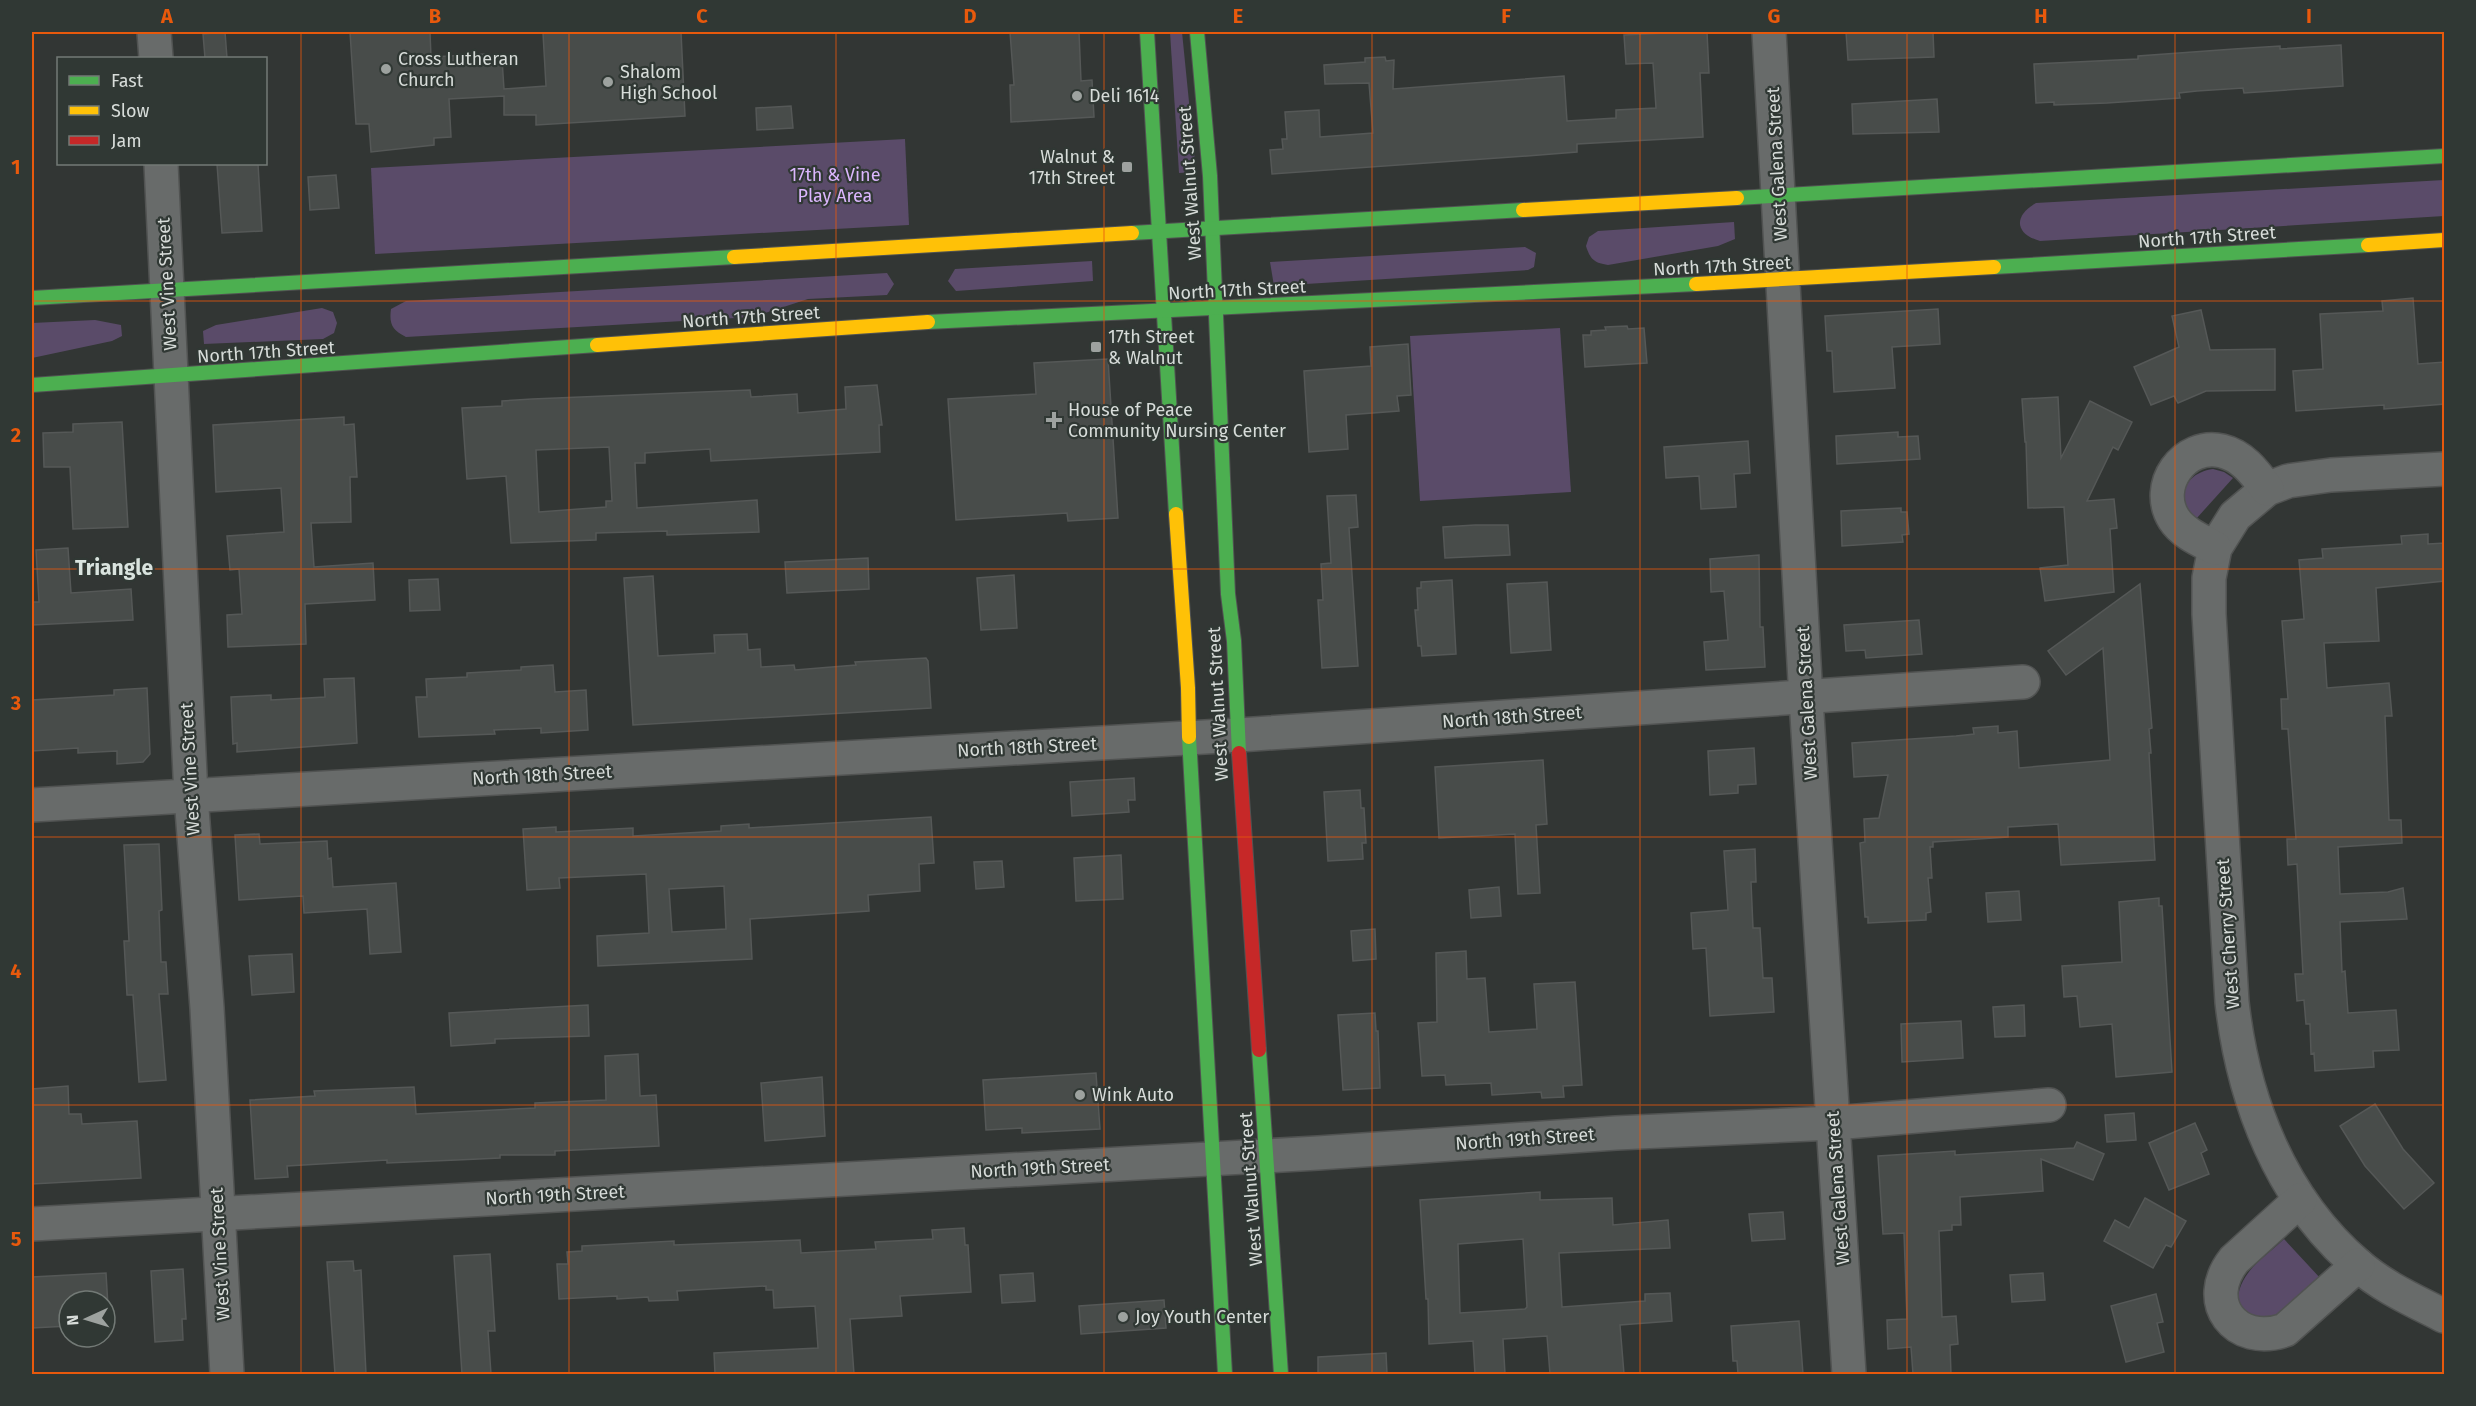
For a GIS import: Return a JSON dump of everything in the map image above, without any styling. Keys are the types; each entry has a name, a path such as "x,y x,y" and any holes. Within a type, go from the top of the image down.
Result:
{"main road":[{"name":"West Walnut Street","path":"1147,32 1190,737 1190,785 1225,1374"},
{"name":"West Walnut Street","path":"1197,32 1210,176 1227,594 1234,641 1240,794 1281,1374"},
{"path":"32,298 2445,156"},
{"name":"North 17th Street","path":"32,385 927,322 1783,280 2445,240"}],"street":[{"path":"154,32 156,57"},
{"name":"West Galena Street","path":"1769,32 1806,699 1849,1374"},
{"name":"West Vine Street","path":"161,165 191,796 207,1008 227,1374"},
{"path":"2215,548 2182,528 2169,509 2168,485 2179,464 2198,452 2222,450 2233,454 2252,469 2267,489 2288,481 2331,475 2445,469"},
{"name":"West Cherry Street","path":"2267,489 2235,516 2215,548 2209,578 2209,614 2236,1043 2267,1140 2300,1200 2318,1225 2358,1265 2391,1288 2445,1316"},
{"name":"North 18th Street","path":"32,805 1239,735 1806,699 2023,682"},
{"name":"North 19th Street","path":"32,1224 1266,1155 1616,1133 1834,1123 2049,1105"},
{"path":"2300,1200 2234,1260 2225,1271 2220,1285 2221,1298 2225,1311 2233,1323 2244,1331 2257,1335 2271,1335 2285,1330 2358,1265"}],"green space":[{"path":"1170,32 1182,32 1196,172 1179,173"},
{"name":"17th & Vine Play Area","path":"905,139 909,225 375,254 371,168"},
{"path":"2444,180 2444,216 2040,241 2026,234 2020,224 2023,213 2036,203"},
{"path":"1734,222 1735,239 1718,246 1608,265 1593,260 1586,246 1589,237 1598,231"},
{"path":"1525,247 1536,253 1534,267 1528,270 1274,286 1270,262"},
{"path":"1092,261 1093,281 956,291 948,281 955,269"},
{"path":"887,273 894,284 887,295 808,299 753,317 406,337 392,326 391,319 391,309 406,301"},
{"path":"322,308 333,312 337,323 334,333 323,339 204,344 203,331 216,325"},
{"path":"95,320 121,325 122,336 112,341 32,358 32,323"},
{"path":"1560,328 1571,492 1420,501 1410,336"},
{"path":"2213,469 2233,478 2196,519 2185,503 2185,488 2195,476"},
{"path":"2284,1239 2321,1279 2283,1317 2256,1322 2237,1304 2242,1283 2253,1267"}],"building":[{"path":"225,32 227,57 205,57 203,34"},
{"path":"350,32 430,32 431,57 485,54 485,60 502,59 504,89 546,86 543,33 681,32 685,116 536,125 536,115 504,115 504,96 449,99 451,137 434,138 434,145 371,152 369,124 356,124"},
{"path":"1010,32 1079,32 1081,81 1092,80 1094,117 1011,122 1010,85 1014,85"},
{"path":"1707,32 1709,73 1700,73 1703,137 1577,144 1577,152 1272,174 1270,150 1283,149 1282,139 1287,139 1285,112 1319,110 1320,137 1373,133 1369,83 1325,84 1324,65 1365,62 1365,58 1385,57 1386,61 1394,60 1393,89 1564,76 1567,121 1616,118 1616,110 1656,108 1653,63 1626,64 1624,35"},
{"path":"1846,32 1933,32 1934,57 1848,60"},
{"path":"2341,45 2343,86 2244,93 2243,88 2197,91 2179,93 2180,98 2107,103 2054,105 2054,102 2036,103 2034,64 2138,59 2138,56 2280,46 2280,49"},
{"path":"1937,99 1939,132 1853,134 1852,104"},
{"path":"791,106 793,128 757,130 756,108"},
{"path":"217,165 258,165 262,231 222,233"},
{"path":"336,175 339,208 310,210 308,177"},
{"path":"2413,298 2418,364 2445,362 2445,404 2384,409 2384,405 2296,411 2293,371 2323,369 2320,314 2383,311 2382,301"},
{"path":"1938,309 1940,344 1892,347 1895,388 1834,392 1832,351 1827,351 1825,316"},
{"path":"2201,310 2210,350 2275,349 2275,390 2206,391 2178,403 2174,396 2151,405 2134,367 2179,347 2172,316"},
{"path":"1627,326 1628,329 1644,328 1647,363 1585,367 1583,335 1591,335 1591,331 1606,330 1605,327"},
{"path":"1408,344 1411,395 1397,396 1399,411 1346,415 1348,449 1309,452 1304,371 1371,366 1370,347"},
{"path":"1108,359 1118,518 1068,521 1067,513 956,520 948,399 1036,394 1034,363"},
{"path":"877,385 882,425 879,425 880,452 711,461 710,449 645,453 645,463 635,463 637,508 757,500 759,532 667,535 667,531 596,533 596,540 511,543 506,476 467,479 462,408 502,406 502,401 532,399 750,390 751,397 797,394 798,413 846,409 845,387","holes":["609,447 612,501 606,501 606,507 539,512 536,450"]},
{"path":"2058,397 2061,458 2090,401 2132,422 2118,450 2113,447 2087,501 2114,499 2117,528 2110,529 2114,592 2045,601 2040,568 2068,565 2064,507 2028,508 2022,399"},
{"path":"344,417 344,425 354,424 357,477 350,477 351,522 311,523 314,567 373,563 375,600 305,604 306,644 228,647 227,615 242,614 239,569 230,570 227,536 284,532 281,488 216,492 213,425"},
{"path":"122,422 128,527 73,529 70,467 44,467 43,433 73,432 73,424"},
{"path":"1898,432 1898,437 1918,436 1920,459 1837,464 1836,436"},
{"path":"1748,441 1750,473 1734,474 1736,507 1701,509 1699,476 1666,478 1664,447"},
{"path":"1356,495 1358,527 1349,528 1358,666 1322,668 1318,600 1323,600 1321,564 1331,563 1327,496"},
{"path":"1901,508 1901,512 1907,512 1909,534 1902,535 1903,542 1842,546 1841,511"},
{"path":"1508,525 1510,555 1445,558 1443,527"},
{"path":"2428,534 2428,544 2445,543 2445,581 2376,588 2379,641 2324,643 2327,688 2389,683 2392,716 2385,716 2389,820 2401,820 2402,843 2338,847 2340,894 2388,892 2403,888 2407,919 2340,922 2342,972 2345,971 2348,1013 2396,1010 2399,1050 2373,1051 2374,1067 2315,1071 2314,1053 2311,1054 2310,1024 2306,1024 2304,1000 2297,1001 2295,974 2303,974 2297,864 2288,865 2287,839 2296,839 2288,729 2282,729 2281,699 2288,699 2282,621 2304,619 2299,560 2323,558 2322,549 2402,544 2401,536"},
{"path":"68,548 71,593 131,589 133,620 32,625 32,602 39,602 36,550"},
{"path":"1759,555 1760,627 1763,627 1765,667 1706,670 1704,642 1728,640 1724,591 1711,592 1710,559"},
{"path":"868,558 869,589 787,593 785,562"},
{"path":"1014,575 1017,628 981,630 977,578"},
{"path":"653,576 658,656 715,653 714,635 747,634 748,650 760,649 761,667 794,665 795,670 856,665 855,662 926,658 931,708 633,725 624,578"},
{"path":"438,579 440,610 410,611 409,580"},
{"path":"1452,580 1456,654 1422,656 1421,646 1418,646 1415,610 1418,610 1417,588 1421,588 1421,582"},
{"path":"1547,582 1551,650 1511,653 1507,584"},
{"path":"2140,584 2152,728 2149,729 2151,753 2149,753 2155,860 2061,865 2058,824 2008,827 2008,837 1933,842 1933,847 1930,847 1932,878 1928,878 1931,912 1926,913 1926,920 1868,923 1868,917 1865,917 1860,843 1865,842 1864,819 1879,818 1888,775 1854,777 1852,743 1974,734 1973,728 1998,726 1998,733 2017,731 2019,768 2110,760 2103,648 2066,675 2048,651"},
{"path":"1919,620 1922,654 1866,658 1865,650 1846,651 1844,625"},
{"path":"553,665 555,692 586,690 588,730 541,733 541,728 494,730 495,734 419,737 416,697 427,697 426,679 467,677 467,673 521,670 521,667"},
{"path":"354,678 357,743 237,752 237,743 233,744 231,697 271,695 271,700 325,697 324,679"},
{"path":"147,688 150,754 143,762 117,764 117,751 78,753 78,748 32,751 32,700 114,695 114,690"},
{"path":"1754,748 1756,784 1738,785 1738,793 1710,795 1708,751"},
{"path":"1543,760 1547,824 1536,825 1540,893 1518,894 1515,834 1439,838 1435,767"},
{"path":"1134,778 1135,800 1128,800 1129,812 1072,816 1070,782"},
{"path":"1360,790 1361,808 1364,808 1366,843 1362,843 1363,859 1328,861 1324,792"},
{"path":"931,817 934,863 919,864 920,891 868,895 869,911 750,919 752,959 598,966 597,936 649,933 646,874 559,878 560,888 527,890 523,829 556,827 556,832 633,828 633,836 721,831 721,826 749,824 749,828","holes":["724,886 726,929 672,932 669,889"]},
{"path":"259,834 260,844 327,841 333,887 396,883 401,952 370,954 367,909 304,913 303,896 239,900 235,835"},
{"path":"159,844 162,910 159,911 161,962 166,962 168,994 159,994 166,1080 139,1082 133,995 127,995 124,941 129,941 124,845"},
{"path":"1755,849 1756,882 1751,882 1753,928 1760,928 1763,978 1772,978 1774,1012 1710,1016 1706,948 1693,949 1691,913 1728,910 1724,851"},
{"path":"1121,855 1123,899 1076,901 1074,858"},
{"path":"1002,861 1004,887 976,889 974,862"},
{"path":"1499,887 1501,916 1471,918 1469,890"},
{"path":"2019,891 2021,920 1988,922 1986,893"},
{"path":"2159,898 2159,906 2162,906 2172,1072 2116,1077 2112,1024 2080,1027 2077,996 2064,997 2062,966 2122,962 2119,902"},
{"path":"1375,929 1376,959 1353,961 1351,931"},
{"path":"1466,951 1467,979 1485,978 1489,1032 1537,1029 1534,984 1575,982 1582,1085 1563,1086 1564,1097 1542,1098 1541,1092 1492,1095 1491,1083 1446,1085 1445,1075 1422,1076 1418,1023 1437,1022 1436,953"},
{"path":"292,954 294,992 252,995 249,956"},
{"path":"588,1005 589,1036 495,1039 495,1043 451,1046 449,1013"},
{"path":"2024,1005 2025,1036 1995,1037 1993,1007"},
{"path":"1375,1013 1380,1088 1343,1090 1338,1015"},
{"path":"1961,1021 1963,1058 1902,1062 1901,1024"},
{"path":"638,1054 640,1096 656,1095 659,1146 555,1151 555,1155 500,1155 500,1158 387,1163 387,1160 287,1166 288,1177 255,1179 250,1100 315,1096 314,1091 414,1087 416,1114 535,1108 535,1103 606,1100 605,1056"},
{"path":"1096,1073 1100,1129 1022,1133 1022,1128 986,1130 983,1080"},
{"path":"822,1077 825,1136 765,1141 761,1083"},
{"path":"68,1086 69,1114 81,1114 82,1124 137,1121 141,1178 32,1184 32,1089"},
{"path":"2375,1104 2403,1149 2434,1183 2404,1209 2365,1166 2340,1126"},
{"path":"2134,1113 2136,1140 2107,1142 2105,1115"},
{"path":"2195,1123 2207,1150 2201,1153 2209,1174 2169,1190 2149,1143"},
{"path":"2077,1142 2104,1154 2093,1180 2041,1159 2043,1191 1960,1197 1961,1225 1952,1225 1952,1230 1939,1231 1942,1317 1956,1316 1958,1344 1950,1345 1951,1374 1913,1374 1911,1347 1888,1349 1887,1320 1907,1319 1904,1233 1883,1234 1878,1156 1955,1151 1955,1155 2074,1148"},
{"path":"1540,1192 1540,1200 1612,1198 1613,1225 1668,1220 1670,1248 1559,1253 1562,1307 1645,1301 1645,1294 1670,1293 1672,1321 1620,1325 1624,1374 1550,1374 1547,1336 1503,1339 1505,1374 1475,1374 1473,1341 1429,1344 1428,1299 1426,1299 1420,1200","holes":["1523,1239 1527,1307 1525,1309 1460,1313 1458,1244"]},
{"path":"2145,1198 2186,1221 2171,1247 2166,1245 2153,1268 2104,1241 2115,1220 2129,1228"},
{"path":"1783,1212 1785,1239 1752,1241 1749,1214"},
{"path":"964,1228 965,1245 968,1245 971,1292 900,1296 902,1316 850,1319 854,1374 715,1374 714,1353 818,1348 815,1306 774,1308 773,1290 766,1290 766,1286 677,1291 678,1300 649,1301 648,1297 617,1299 617,1296 559,1299 557,1264 568,1264 567,1252 582,1251 582,1246 674,1241 674,1245 800,1240 801,1253 876,1249 875,1242 933,1239 932,1230"},
{"path":"490,1254 495,1331 488,1331 491,1374 462,1374 454,1256"},
{"path":"353,1261 354,1271 361,1270 366,1374 335,1374 327,1262"},
{"path":"183,1269 186,1319 182,1319 183,1340 155,1342 151,1271"},
{"path":"106,1273 107,1289 57,1289 57,1327 32,1328 32,1277"},
{"path":"1033,1273 1035,1301 1002,1303 1000,1275"},
{"path":"2043,1273 2045,1300 2012,1302 2010,1275"},
{"path":"2156,1294 2163,1322 2157,1323 2164,1352 2126,1362 2111,1306"},
{"name":"Joy Youth Center","path":"1164,1300 1166,1328 1081,1334 1079,1306"},
{"path":"1799,1321 1803,1374 1738,1374 1737,1361 1733,1361 1731,1326"},
{"path":"1386,1353 1387,1374 1318,1374 1318,1357"}],"traffic: fast":[{"path":"1147,32 1176,514"},
{"path":"1197,32 1210,176 1228,594 1234,641 1239,753"},
{"path":"1737,198 2444,156"},
{"path":"1132,233 1523,210"},
{"path":"1994,267 2368,245"},
{"path":"32,298 734,257"},
{"path":"928,322 1696,284"},
{"path":"32,385 597,345"},
{"path":"1189,737 1225,1374"},
{"path":"1259,1050 1281,1374"}],"traffic: slow":[{"path":"1523,210 1737,198"},
{"path":"734,257 1132,233"},
{"path":"2368,245 2444,240"},
{"path":"1696,284 1994,267"},
{"path":"597,345 928,322"},
{"path":"1176,514 1188,688 1189,737"}],"traffic: jam":[{"path":"1239,753 1259,1050"}],"place":[{"name":"Cross Lutheran Church","path":"386,69"},
{"name":"Shalom High School","path":"608,82"},
{"name":"Deli 1614","path":"1077,96"},
{"name":"Walnut & 17th Street","path":"1127,167"},
{"name":"17th Street & Walnut","path":"1096,347"},
{"name":"House of Peace Community Nursing Center","path":"1054,420"},
{"name":"Wink Auto","path":"1080,1095"},
{"name":"Joy Youth Center","path":"1123,1317"}],"district":[{"name":"Triangle","path":"114,568"}]}
